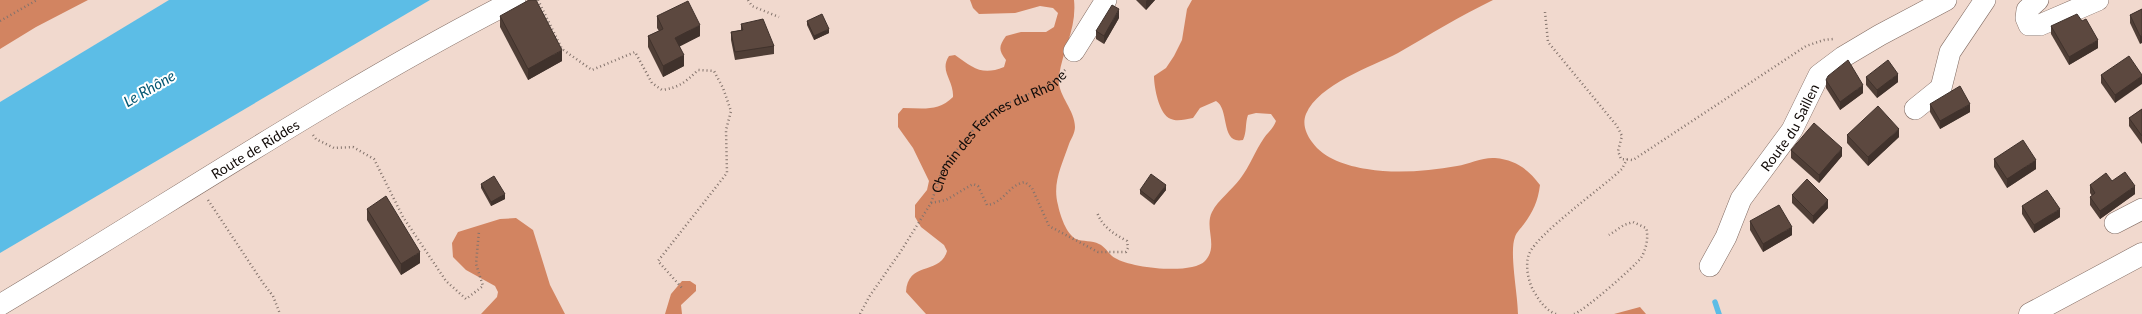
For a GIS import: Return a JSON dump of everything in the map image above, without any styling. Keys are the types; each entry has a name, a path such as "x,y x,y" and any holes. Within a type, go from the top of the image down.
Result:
{"main road":[{"path":"2030,314 2142,254"}],"street":[{"name":"Route de Riddes","path":"0,305 304,119 440,38 515,0"},
{"name":"Chemin des Fermes du Rhône","path":"1074,51 1106,0"},
{"name":"Route du Saillen","path":"1710,266 1726,237 1741,199 1792,130 1819,75 1844,57 1874,39 1946,0"},
{"path":"1915,109 1941,88 1950,52 1985,0"},
{"path":"2038,0 2028,10 2026,18 2030,25 2040,25 2098,0"},
{"path":"2115,223 2142,209"}],"path":[{"path":"0,21 37,0"},
{"path":"538,0 562,49 592,70 635,52 652,83 662,90 676,88 688,80 698,70 714,71 723,88 731,111 726,130 727,173 658,261 682,288"},
{"path":"748,0 752,6 779,17"},
{"path":"1545,12 1548,42 1617,126 1622,136 1618,151 1621,159 1633,160 1806,46 1824,40 1838,39"},
{"name":"Chemin des Fermes du Rhône","path":"860,314 869,297 901,251 931,203 944,166 978,124 999,107 1050,85 1065,71 1074,51"},
{"path":"304,119 316,139 334,148 353,147 374,159 403,217 446,280 466,299 483,286 476,264 479,231"},
{"path":"1556,314 1541,303 1530,284 1527,265 1529,254 1552,228 1622,169 1627,159"},
{"path":"931,203 946,200 972,184 978,186 987,206 995,204 1016,184 1025,182 1032,188 1050,226 1098,252 1126,252 1128,248 1127,241 1106,228 1100,220 1097,212"},
{"path":"198,185 273,296 280,314"},
{"path":"1574,314 1594,300 1641,257 1648,235 1646,228 1633,222 1624,225 1609,235"}],"shaded area":[{"path":"0,0 88,0 36,27 0,49"},
{"path":"970,0 1074,0 1072,29 1059,76 1060,89 1072,114 1075,127 1074,134 1061,167 1056,189 1056,197 1062,219 1066,229 1072,237 1099,244 1104,247 1113,257 1123,262 1147,267 1175,269 1188,268 1205,261 1211,249 1210,218 1212,212 1218,203 1244,174 1261,143 1276,121 1271,114 1256,113 1248,115 1243,140 1236,140 1231,137 1228,132 1223,111 1216,101 1200,108 1193,118 1174,120 1163,112 1156,93 1154,76 1166,68 1182,40 1187,9 1192,0 1493,0 1398,53 1334,85 1313,103 1306,114 1304,121 1306,132 1317,148 1336,161 1359,168 1401,172 1457,166 1495,158 1515,163 1531,174 1540,185 1538,196 1535,206 1527,220 1516,234 1513,244 1513,263 1518,314 926,314 906,292 908,282 912,276 918,272 938,263 943,259 947,251 944,245 921,227 915,217 915,205 927,190 929,181 913,148 898,127 898,114 903,108 936,107 942,105 953,97 953,91 946,71 946,61 949,56 955,55 967,64 984,71 996,70 1004,67 1006,60 1000,48 1006,36 1021,32 1046,32 1054,27 1058,13 1053,8 1040,6 1015,13 979,14 973,8"},
{"path":"516,218 533,230 550,285 565,314 481,314 497,297 498,292 495,286 466,270 453,257 452,243 458,232 500,219"},
{"path":"682,281 690,281 696,285 696,291 681,305 682,314 665,314 671,294"},
{"path":"1640,307 1646,314 1614,314"}],"water":[{"name":"Le Rhône","path":"169,0 430,0 0,253 0,102"}],"building":[{"path":"529,0 536,0 562,50 528,69 500,16"},
{"path":"688,1 700,25 675,38 684,55 663,66 648,36 663,29 657,16"},
{"path":"1112,5 1119,9 1104,36 1096,31"},
{"path":"2142,9 2142,35 2140,36 2130,15"},
{"path":"822,14 829,29 814,36 807,21"},
{"path":"2077,14 2082,21 2086,19 2098,40 2069,57 2051,26"},
{"path":"763,19 774,46 735,52 731,32 743,30 741,24"},
{"path":"2129,56 2142,76 2115,95 2101,75"},
{"path":"1848,60 1863,85 1840,102 1826,80 1828,76"},
{"path":"1888,60 1898,74 1877,90 1866,77"},
{"path":"1960,86 1970,104 1940,121 1930,104"},
{"path":"1878,106 1899,129 1868,157 1847,135"},
{"path":"2142,109 2142,136 2129,118"},
{"path":"1814,123 1842,148 1819,175 1791,150"},
{"path":"2023,140 2036,160 2007,179 1994,159"},
{"path":"2125,172 2135,186 2100,211 2090,197 2095,193 2090,185 2106,173 2112,181"},
{"path":"1151,174 1166,185 1154,201 1140,190"},
{"path":"494,176 505,194 491,202 481,184"},
{"path":"1807,179 1828,200 1813,216 1792,195"},
{"path":"2047,190 2060,209 2034,225 2022,206"},
{"path":"386,196 420,252 401,264 367,209"},
{"path":"1779,205 1792,227 1763,244 1750,221"}],"waterway":[{"path":"1715,302 1719,314"}]}
